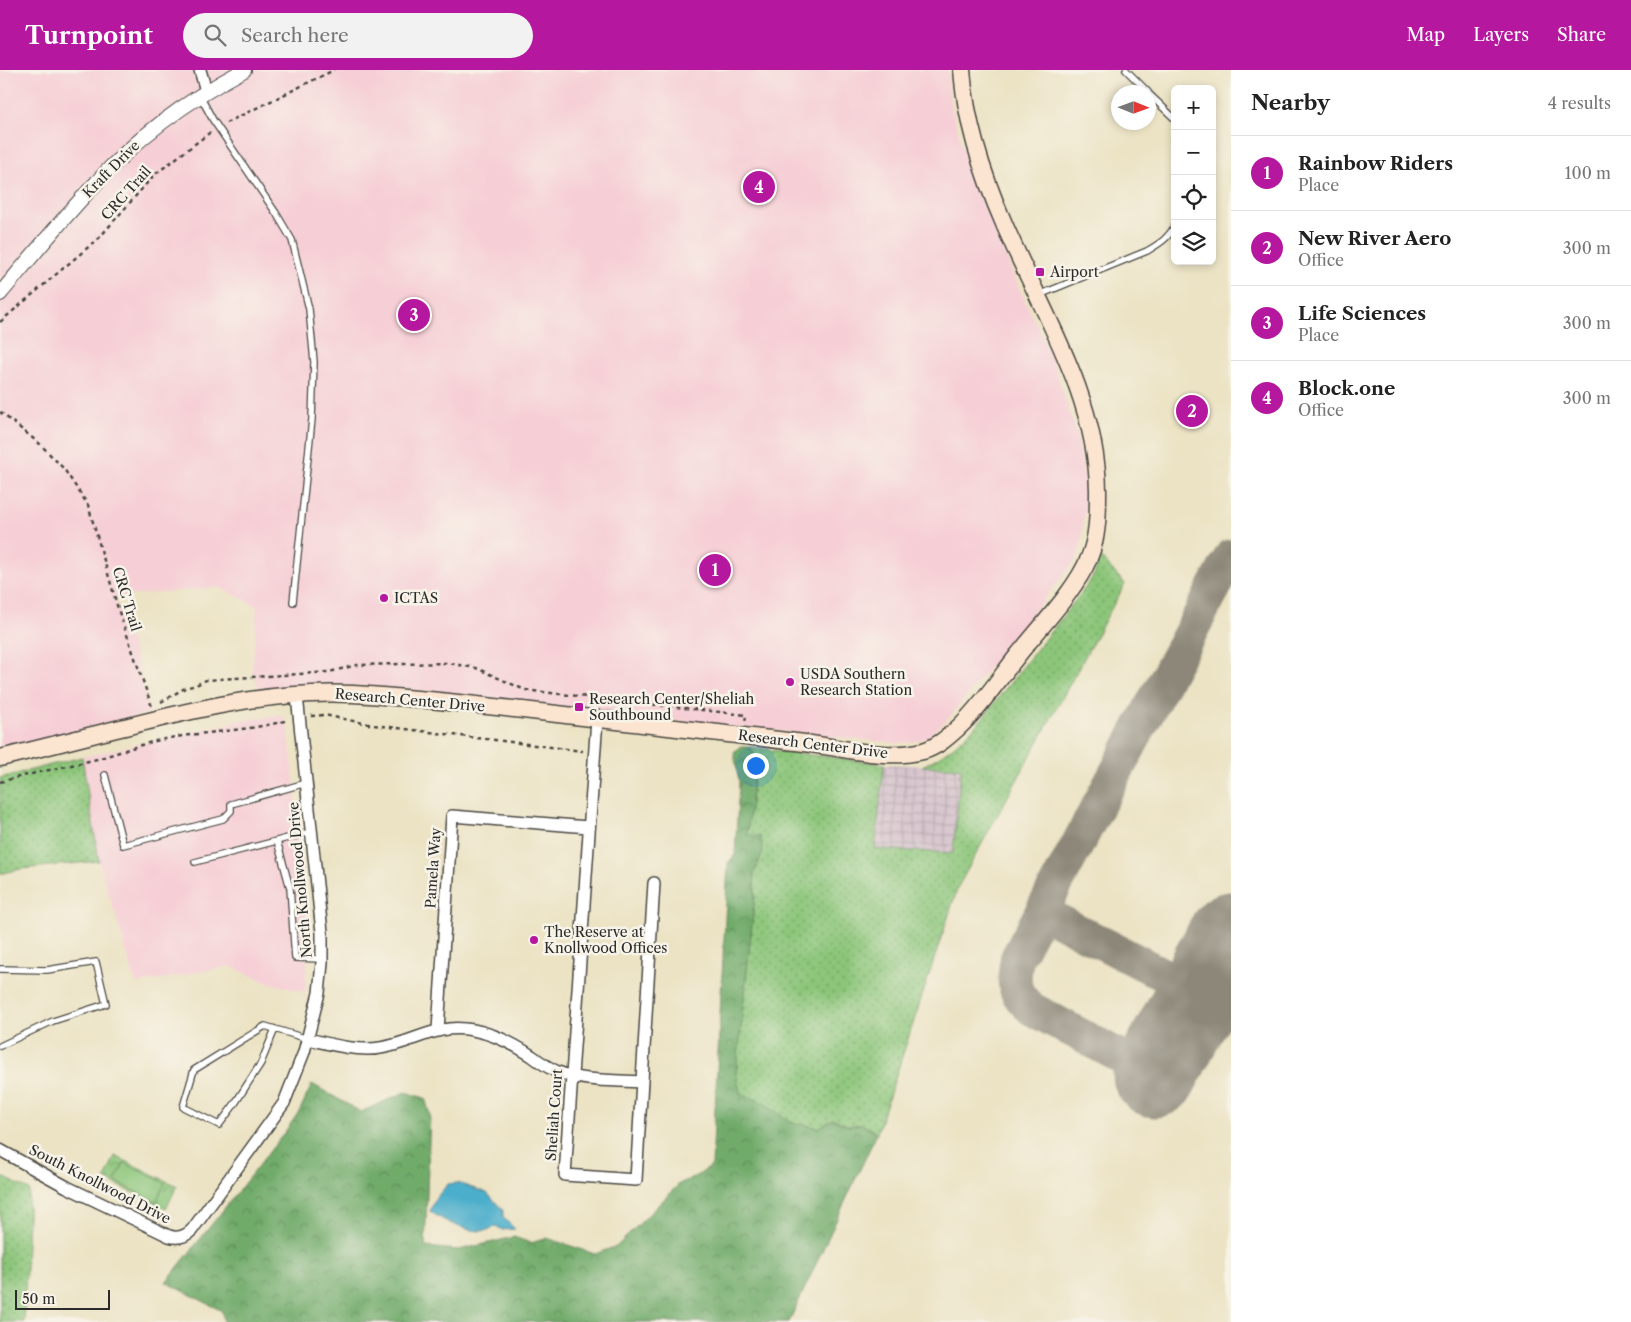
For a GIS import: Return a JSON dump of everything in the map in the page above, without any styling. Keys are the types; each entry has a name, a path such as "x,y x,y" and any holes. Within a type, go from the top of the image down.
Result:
{"main road":[{"name":"Research Center Drive","path":"0,758 236,702 297,696 351,694 398,697 597,719 887,754 923,751 941,743 962,725 1077,581 1089,558 1096,537 1098,490 1094,446 1085,412 1057,336 1006,229 981,165 966,108 962,70"}],"street":[{"path":"200,70 203,93"},
{"name":"Kraft Drive","path":"0,294 97,181 142,138 203,93 244,70"},
{"name":"North Knollwood Drive","path":"188,1234 284,1103 308,1039 319,993 322,959 321,920 297,696"},
{"name":"Sheliah Court","path":"597,719 565,1175 636,1180 654,884"},
{"name":"Pamela Way","path":"438,1030 452,816 588,827"},
{"path":"308,1039 332,1044 378,1049 402,1043 438,1030 471,1030 491,1035 511,1044 550,1068 571,1076 641,1082"},
{"name":"South Knollwood Drive","path":"0,1150 67,1187 169,1236 178,1237 188,1234"}],"lane":[{"path":"1126,70 1140,85"},
{"path":"203,93 218,127 292,240 309,309 314,362 312,419 293,602"},
{"path":"1156,101 1171,115"},
{"path":"1038,295 1148,250 1164,240 1171,230"},
{"path":"105,774 123,845 223,819 231,812 231,804 306,784"},
{"path":"195,862 311,832"},
{"path":"277,841 290,888 295,958 322,959"},
{"path":"0,969 47,970 96,962 106,1004 53,1021 0,1046"},
{"path":"275,1029 261,1063 219,1126 183,1107 193,1072 198,1066 265,1026 275,1029 308,1039"}],"path":[{"name":"CRC Trail","path":"0,322 99,238 154,175 218,127 334,70"},
{"name":"CRC Trail","path":"0,412 40,444 64,469 88,505 119,612 152,707 185,688 206,680 329,672 357,665 448,663 476,668 525,690 746,715"},
{"path":"314,716 324,715 373,725 586,751"},
{"path":"0,782 96,759 160,740 213,731 271,725 287,720"}],"shaded area":[{"path":"0,70 948,70 950,102 967,163 1019,288 1051,356 1078,438 1084,472 1085,506 1081,545 1077,558 947,720 926,738 913,742 896,743 569,710 414,690 361,686 318,686 260,690 252,671 257,606 219,587 114,597 133,648 150,713 0,750"},
{"path":"281,715 288,725 298,817 308,945 305,992 266,982 230,966 136,984 99,861 82,757 240,721"},
{"path":"884,764 961,768 953,853 875,849"}],"green space":[{"path":"1099,555 1125,584 958,887 877,1133 861,1124 849,1126 833,1119 819,1128 790,1122 764,1103 740,1093 736,1074 755,895 754,873 763,852 747,835 755,764 754,752 748,747 884,764 875,849 953,853 961,768 922,766 953,746 980,721 1086,587 1095,573"},
{"path":"739,747 748,747 754,752 755,764 747,835 760,836 763,852 754,873 755,895 736,1074 740,1093 764,1103 790,1122 819,1128 833,1119 849,1126 861,1124 877,1133 789,1322 224,1322 222,1311 166,1282 285,1132 300,1110 312,1084 361,1112 405,1092 425,1098 430,1115 425,1247 459,1250 514,1237 531,1243 547,1238 595,1254 617,1246 679,1184 700,1174 712,1165 728,863 735,855 739,782 734,752"},
{"path":"82,757 99,861 21,869 0,874 0,778"},
{"path":"115,1156 177,1186 166,1209 105,1179"},
{"path":"124,1163 165,1183 156,1202 115,1181"},
{"path":"0,1178 5,1178 29,1190 24,1322 0,1322"}],"water":[{"path":"458,1183 487,1193 503,1210 503,1217 515,1229 502,1230 496,1226 489,1230 472,1230 453,1224 430,1211 435,1199 448,1184"}],"taxiway":[{"path":"1155,1075 1032,1009 1017,992 1015,980 1017,958 1231,556"},
{"path":"1042,912 1199,993"}],"runway":[{"path":"1155,1075 1231,934"}],"place":[{"name":"Block.one","path":"759,187"},
{"name":"Airport","path":"1040,272"},
{"name":"Life Sciences","path":"414,315"},
{"name":"New River Aero","path":"1192,411"},
{"name":"Rainbow Riders","path":"715,570"},
{"name":"ICTAS","path":"384,598"},
{"name":"USDA Southern Research Station","path":"790,682"},
{"name":"Research Center/Sheliah Southbound","path":"579,707"},
{"name":"The Reserve at Knollwood Offices","path":"534,940"}]}
